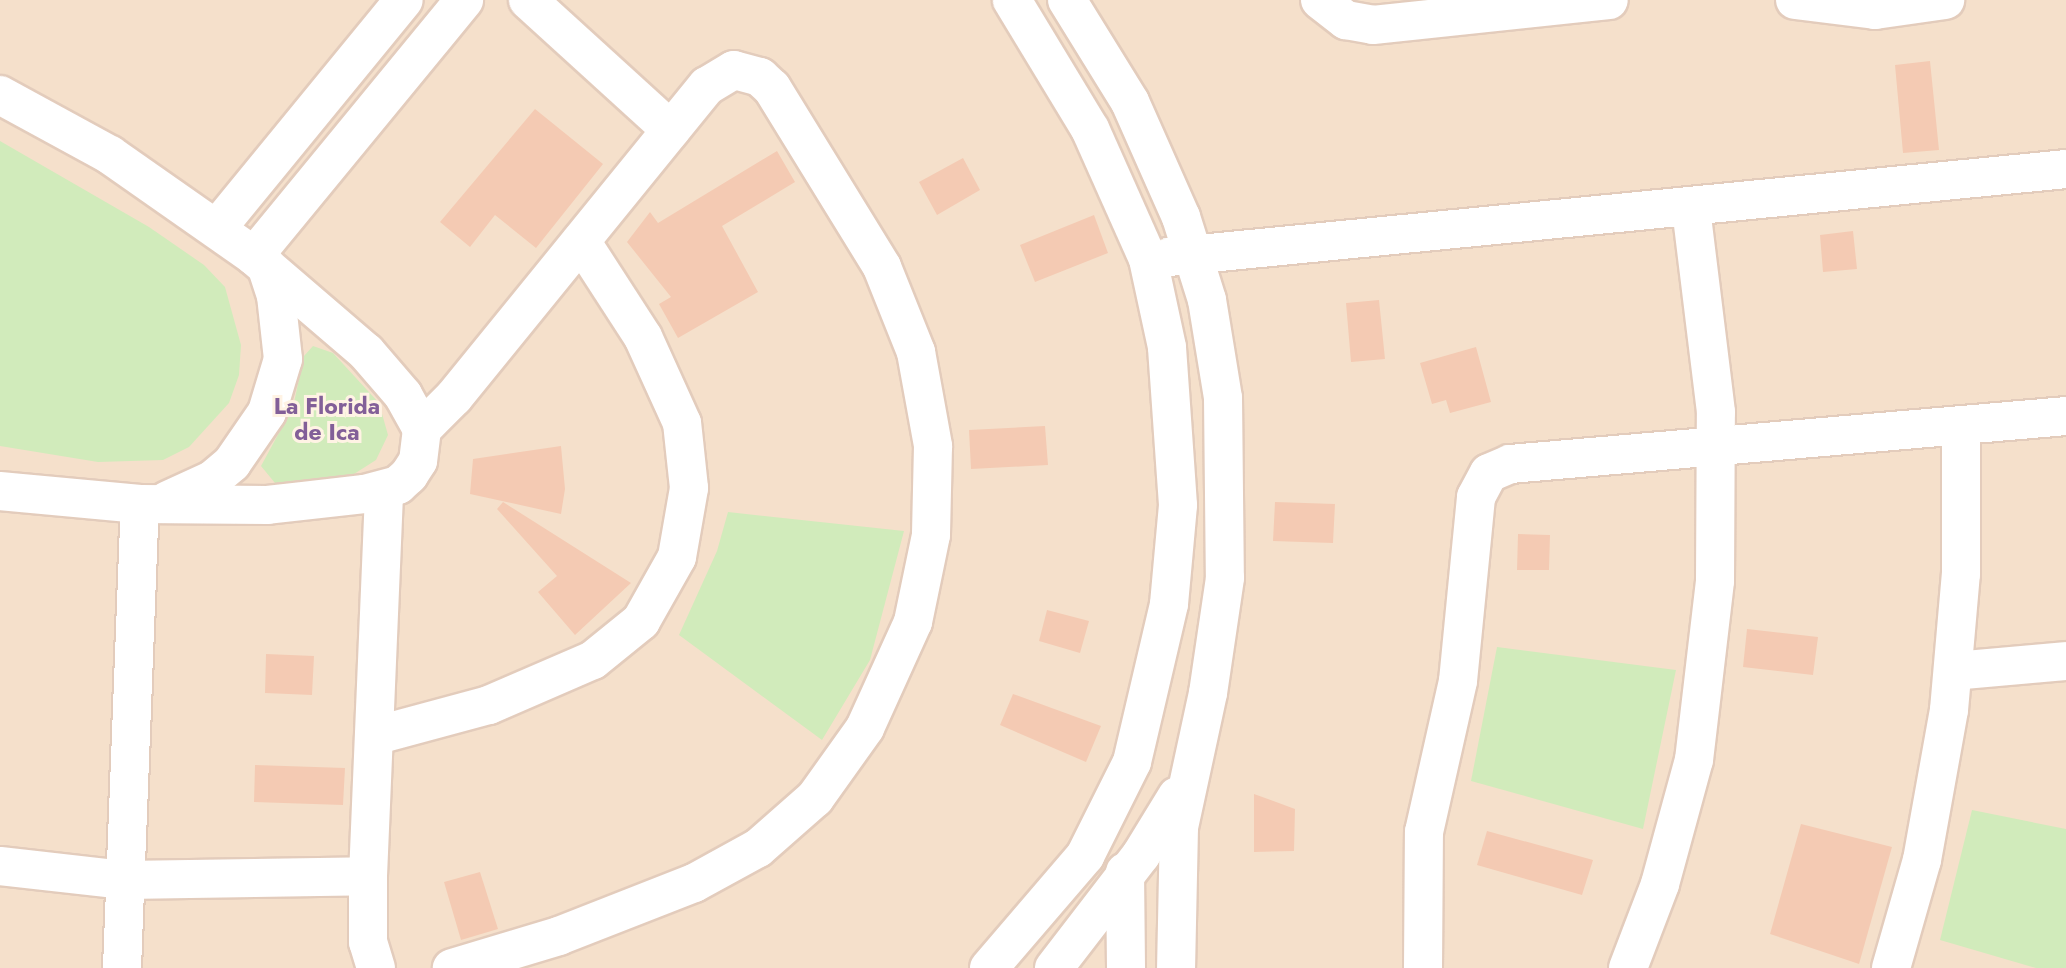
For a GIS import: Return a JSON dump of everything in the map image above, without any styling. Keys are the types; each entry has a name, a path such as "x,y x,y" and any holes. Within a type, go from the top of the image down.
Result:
{"street":[{"path":"218,227 404,0"},
{"path":"260,261 464,0"},
{"path":"528,0 671,130"},
{"path":"1012,0 1090,129 1148,260 1167,348 1178,505 1169,604 1132,762 1125,878 1126,968"},
{"path":"1067,0 1157,156 1194,254 1220,373 1227,507 1217,638 1179,827 1177,968"},
{"path":"1320,0 1346,20 1373,25 1609,0"},
{"path":"1795,0 1875,10 1945,0"},
{"path":"422,429 671,130 722,74 734,70 760,77 857,219 901,309 927,400 933,486 923,586 903,651 865,729 841,766 788,825 694,883 559,936 452,968"},
{"path":"0,95 110,155 218,227 366,352 410,404 422,429 418,461 398,485 384,490 268,505 151,503 0,491"},
{"path":"1148,260 2066,169"},
{"path":"1628,968 1667,863 1694,760 1715,581 1718,449 1713,371 1691,207"},
{"path":"374,736 489,705 593,660 641,621 677,557 689,488 681,423 643,337 581,241"},
{"path":"151,503 212,480 232,463 267,412 283,359 276,296 260,261"},
{"path":"1423,968 1424,832 1458,681 1474,512 1481,484 1489,473 1510,464 1718,449 2066,416"},
{"path":"1891,968 1930,822 1954,671 1961,574 1961,426"},
{"path":"376,968 368,942 368,877 384,490"},
{"path":"122,968 125,880 151,503"},
{"path":"1954,671 2066,661"},
{"path":"989,968 1072,874 1132,762"},
{"path":"1054,968 1125,878 1189,773"},
{"path":"0,866 125,880 368,877"},
{"path":"1072,874 1125,878 1153,893 1176,914"}],"shaded area":[{"path":"0,0 2066,0 2066,968 0,968"}],"green space":[{"path":"0,141 149,227 204,265 225,287 241,345 239,375 229,403 189,447 163,460 98,462 0,446"},
{"path":"313,346 333,353 379,403 388,435 376,460 354,474 275,483 261,466 293,407 304,356"},
{"path":"728,512 904,531 870,660 822,740 679,635 717,551"},
{"path":"1497,647 1676,670 1643,829 1471,781"},
{"path":"1972,810 2066,829 2066,968 2036,968 1940,940"}],"building":[{"path":"1930,61 1939,150 1903,153 1895,65"},
{"path":"535,109 603,164 536,248 495,215 470,247 440,222"},
{"path":"777,151 795,182 722,226 758,292 678,338 659,304 671,297 627,242 650,212 658,223"},
{"path":"963,158 980,190 937,215 919,182"},
{"path":"1094,215 1108,253 1035,282 1020,245"},
{"path":"1853,231 1857,269 1823,272 1820,235"},
{"path":"1379,300 1385,359 1351,362 1346,303"},
{"path":"1476,347 1491,402 1450,413 1446,400 1432,404 1420,363"},
{"path":"1045,426 1048,465 971,469 969,430"},
{"path":"561,446 565,489 561,514 470,494 473,459"},
{"path":"503,502 631,583 575,635 538,592 557,576 497,509"},
{"path":"1275,502 1335,504 1333,543 1273,541"},
{"path":"1518,534 1550,535 1549,570 1517,570"},
{"path":"1047,610 1089,621 1080,653 1039,641"},
{"path":"1747,629 1818,637 1813,675 1743,667"},
{"path":"266,654 314,656 312,695 265,693"},
{"path":"1013,694 1101,726 1086,762 1000,725"},
{"path":"255,765 345,768 343,805 254,802"},
{"path":"1254,794 1295,809 1294,851 1254,852"},
{"path":"1801,824 1892,847 1859,964 1770,934"},
{"path":"1487,831 1593,860 1582,895 1477,865"},
{"path":"480,872 498,929 461,940 444,882"}],"district":[{"name":"La Florida de Ica","path":"327,419"}]}
